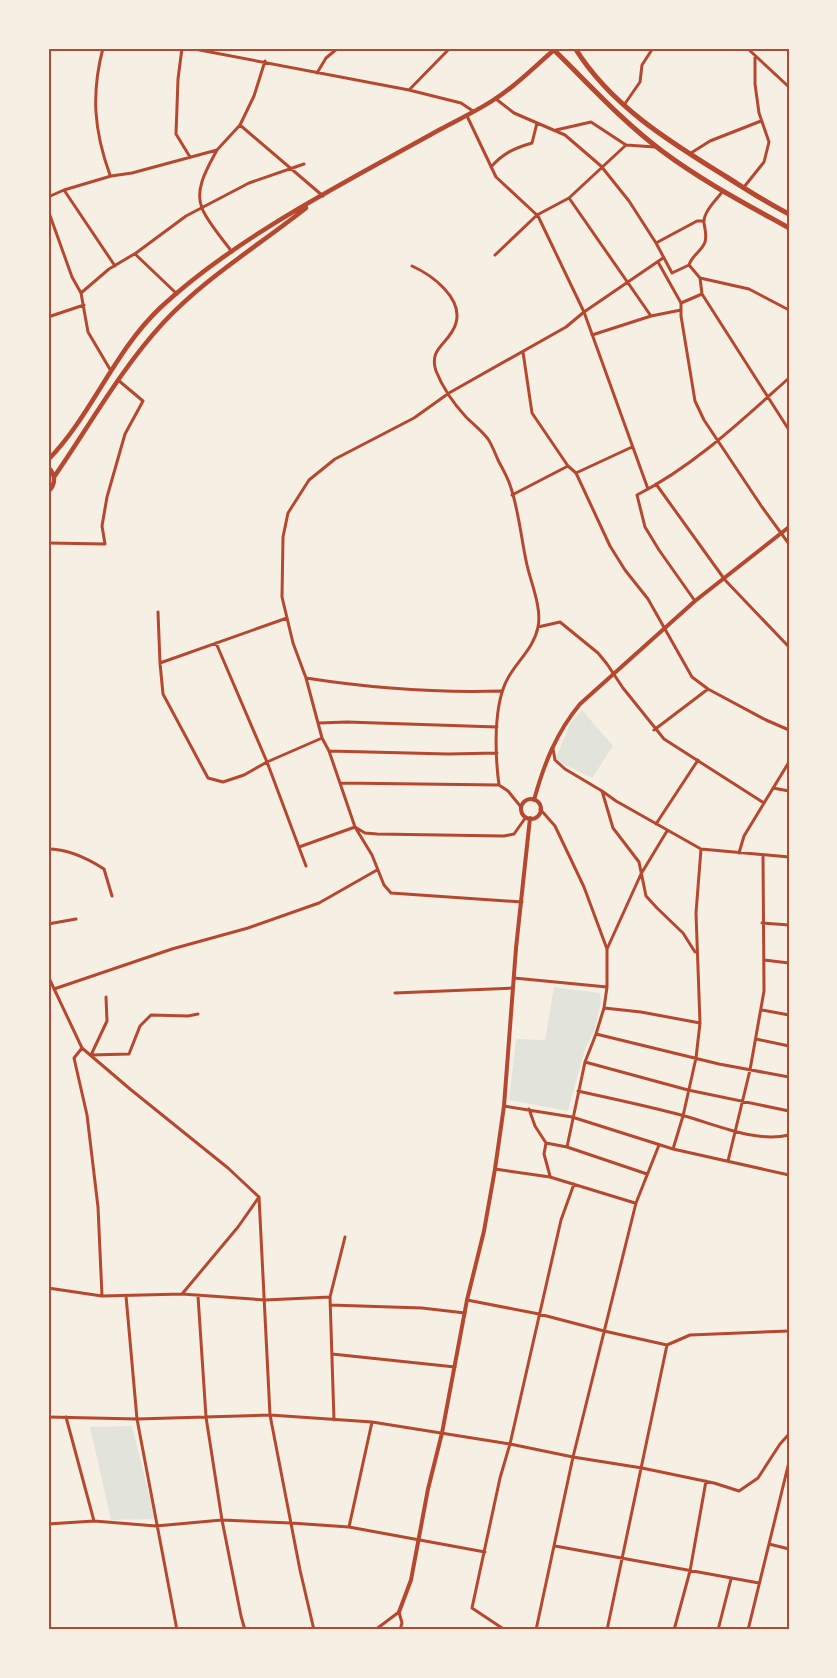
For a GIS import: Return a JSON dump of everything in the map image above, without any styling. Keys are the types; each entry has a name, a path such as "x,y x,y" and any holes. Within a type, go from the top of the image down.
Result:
{"main road":[{"path":"574,48 587,69 624,105 672,143 789,214"},
{"path":"48,460 65,443 138,333 160,308 177,294 232,252 272,226 496,99 555,49 628,122 657,147 723,191 789,228"},
{"path":"48,492 53,485 54,477 118,380 164,322 213,276 323,196"},
{"path":"48,467 54,477"}],"street":[{"path":"103,48 98,66 94,107 100,146 111,176"},
{"path":"182,48 178,78 176,134 190,157"},
{"path":"189,48 409,90 461,103 473,111"},
{"path":"317,73 327,58 338,48"},
{"path":"409,90 448,48"},
{"path":"624,105 640,82 642,65 653,48"},
{"path":"749,48 755,57 789,87"},
{"path":"744,188 764,162 769,142 762,121 755,84 755,57"},
{"path":"232,252 202,208 200,191 217,150 240,125 254,96 265,61"},
{"path":"496,99 514,113 565,135 601,166 629,201 672,273 689,265 691,258 705,245 704,221 723,191"},
{"path":"466,115 496,177 537,215 584,312 648,489"},
{"path":"689,154 710,141 762,121"},
{"path":"554,131 591,122 626,145 657,147"},
{"path":"491,167 498,158 512,149 532,143 537,123"},
{"path":"240,125 323,196"},
{"path":"495,255 537,215 569,198 626,145"},
{"path":"48,197 111,176 132,173 217,150"},
{"path":"81,293 186,216 249,183 304,164"},
{"path":"64,190 115,266"},
{"path":"569,198 651,316"},
{"path":"48,210 72,277 81,293 88,332 111,371"},
{"path":"656,243 697,221 704,221"},
{"path":"134,254 177,294"},
{"path":"522,902 391,893 384,885 376,870 372,855 355,827 329,751 322,738 306,678 293,643 282,597 283,537 288,513 309,480 335,459 414,418 449,393 566,327 663,258"},
{"path":"657,262 681,303 695,401 704,420 789,543"},
{"path":"689,265 700,278 702,294 789,430"},
{"path":"412,266 433,278 449,295 456,308 456,323 448,338 434,354 433,359 437,372 449,393 464,414 488,439 510,485 535,590 538,627 528,651 508,676 501,691 497,727 499,785"},
{"path":"700,278 749,289 789,310"},
{"path":"681,303 702,294"},
{"path":"48,317 84,305"},
{"path":"592,335 651,316 681,310"},
{"path":"523,352 532,413 568,466 576,473 610,546 648,599 692,677 708,689 789,730"},
{"path":"695,602 645,527 637,495 719,440 789,378"},
{"path":"48,543 105,544 102,526 107,497 125,434 143,401 118,380"},
{"path":"576,473 632,447"},
{"path":"512,495 568,466"},
{"path":"656,484 724,580 789,647"},
{"path":"534,800 552,746 566,722 580,705 664,628 789,527"},
{"path":"158,612 164,694 208,778 223,782 244,775 267,762 322,738"},
{"path":"160,663 287,618"},
{"path":"538,627 560,622 597,653 615,673 623,688 654,730 664,739 764,803"},
{"path":"216,644 267,762 306,866"},
{"path":"306,678 399,689 501,691"},
{"path":"654,730 708,689"},
{"path":"318,723 497,727"},
{"path":"552,746 555,760 565,769 701,849 789,857"},
{"path":"329,751 497,753"},
{"path":"656,824 698,760"},
{"path":"739,853 744,836 789,762"},
{"path":"340,783 499,785 508,791 521,807 522,813 528,818"},
{"path":"773,788 789,790"},
{"path":"602,791 613,828 639,862 646,896 683,933 696,954"},
{"path":"299,847 355,827 377,834 504,836 514,834 528,818 538,815 540,809 539,803 534,800 525,801 521,807"},
{"path":"540,809 555,826 584,887 607,949 607,987 604,1008 585,1062 567,1147"},
{"path":"375,1630 399,1612 411,1581 467,1300 484,1231 504,1106 528,818"},
{"path":"607,949 641,874 667,831"},
{"path":"48,849 60,849 90,860 104,869 112,896"},
{"path":"673,1149 696,1058 700,1023 696,913 701,849"},
{"path":"728,1161 762,1010 764,991 763,855"},
{"path":"54,989 172,949 248,928 319,903 376,870"},
{"path":"48,924 76,919"},
{"path":"762,922 789,925"},
{"path":"764,960 789,963"},
{"path":"48,976 82,1048 228,1168 259,1197 270,1415 314,1630"},
{"path":"514,978 607,987"},
{"path":"395,993 513,988"},
{"path":"91,1055 108,1021 106,997"},
{"path":"604,1008 700,1023"},
{"path":"762,1010 789,1015"},
{"path":"91,1055 129,1054 140,1026 151,1015 198,1014"},
{"path":"596,1034 789,1077"},
{"path":"756,1038 789,1046"},
{"path":"82,1048 74,1058 87,1115 98,1207 102,1296"},
{"path":"585,1062 688,1090 789,1111"},
{"path":"578,1091 736,1131 775,1138 789,1135"},
{"path":"504,1106 572,1117 673,1149 789,1175"},
{"path":"530,1109 536,1126 546,1143 544,1154 550,1177"},
{"path":"546,1143 567,1147 647,1174"},
{"path":"536,1630 573,1457 636,1203 659,1145"},
{"path":"495,1169 550,1177 636,1203"},
{"path":"505,1630 472,1608 561,1220 573,1184"},
{"path":"182,1294 238,1227 259,1197"},
{"path":"334,1420 330,1297 345,1238"},
{"path":"48,1288 102,1296 182,1294 265,1300 330,1297"},
{"path":"126,1296 137,1419 177,1630"},
{"path":"198,1296 206,1417 222,1520 241,1616 246,1630"},
{"path":"467,1300 539,1314 604,1332 667,1345 690,1335 789,1331"},
{"path":"330,1305 465,1312"},
{"path":"607,1630 667,1345"},
{"path":"331,1354 455,1367"},
{"path":"48,1418 137,1419 270,1415 372,1422 642,1468 706,1481 739,1491 758,1478 789,1434"},
{"path":"66,1417 94,1521"},
{"path":"349,1527 372,1422"},
{"path":"748,1630 789,1462"},
{"path":"674,1630 690,1571 706,1481"},
{"path":"48,1524 94,1521 156,1526 222,1520 291,1523 349,1527 485,1552"},
{"path":"769,1544 789,1549"},
{"path":"555,1546 759,1583"},
{"path":"718,1630 731,1579"},
{"path":"399,1612 402,1623 400,1630"}],"shaded area":[{"path":"582,710 613,746 592,778 555,760 570,724"},
{"path":"554,987 600,993 601,1002 595,1029 585,1049 568,1111 509,1100 516,1039 545,1040"},
{"path":"132,1426 155,1519 111,1520 90,1427"}]}
